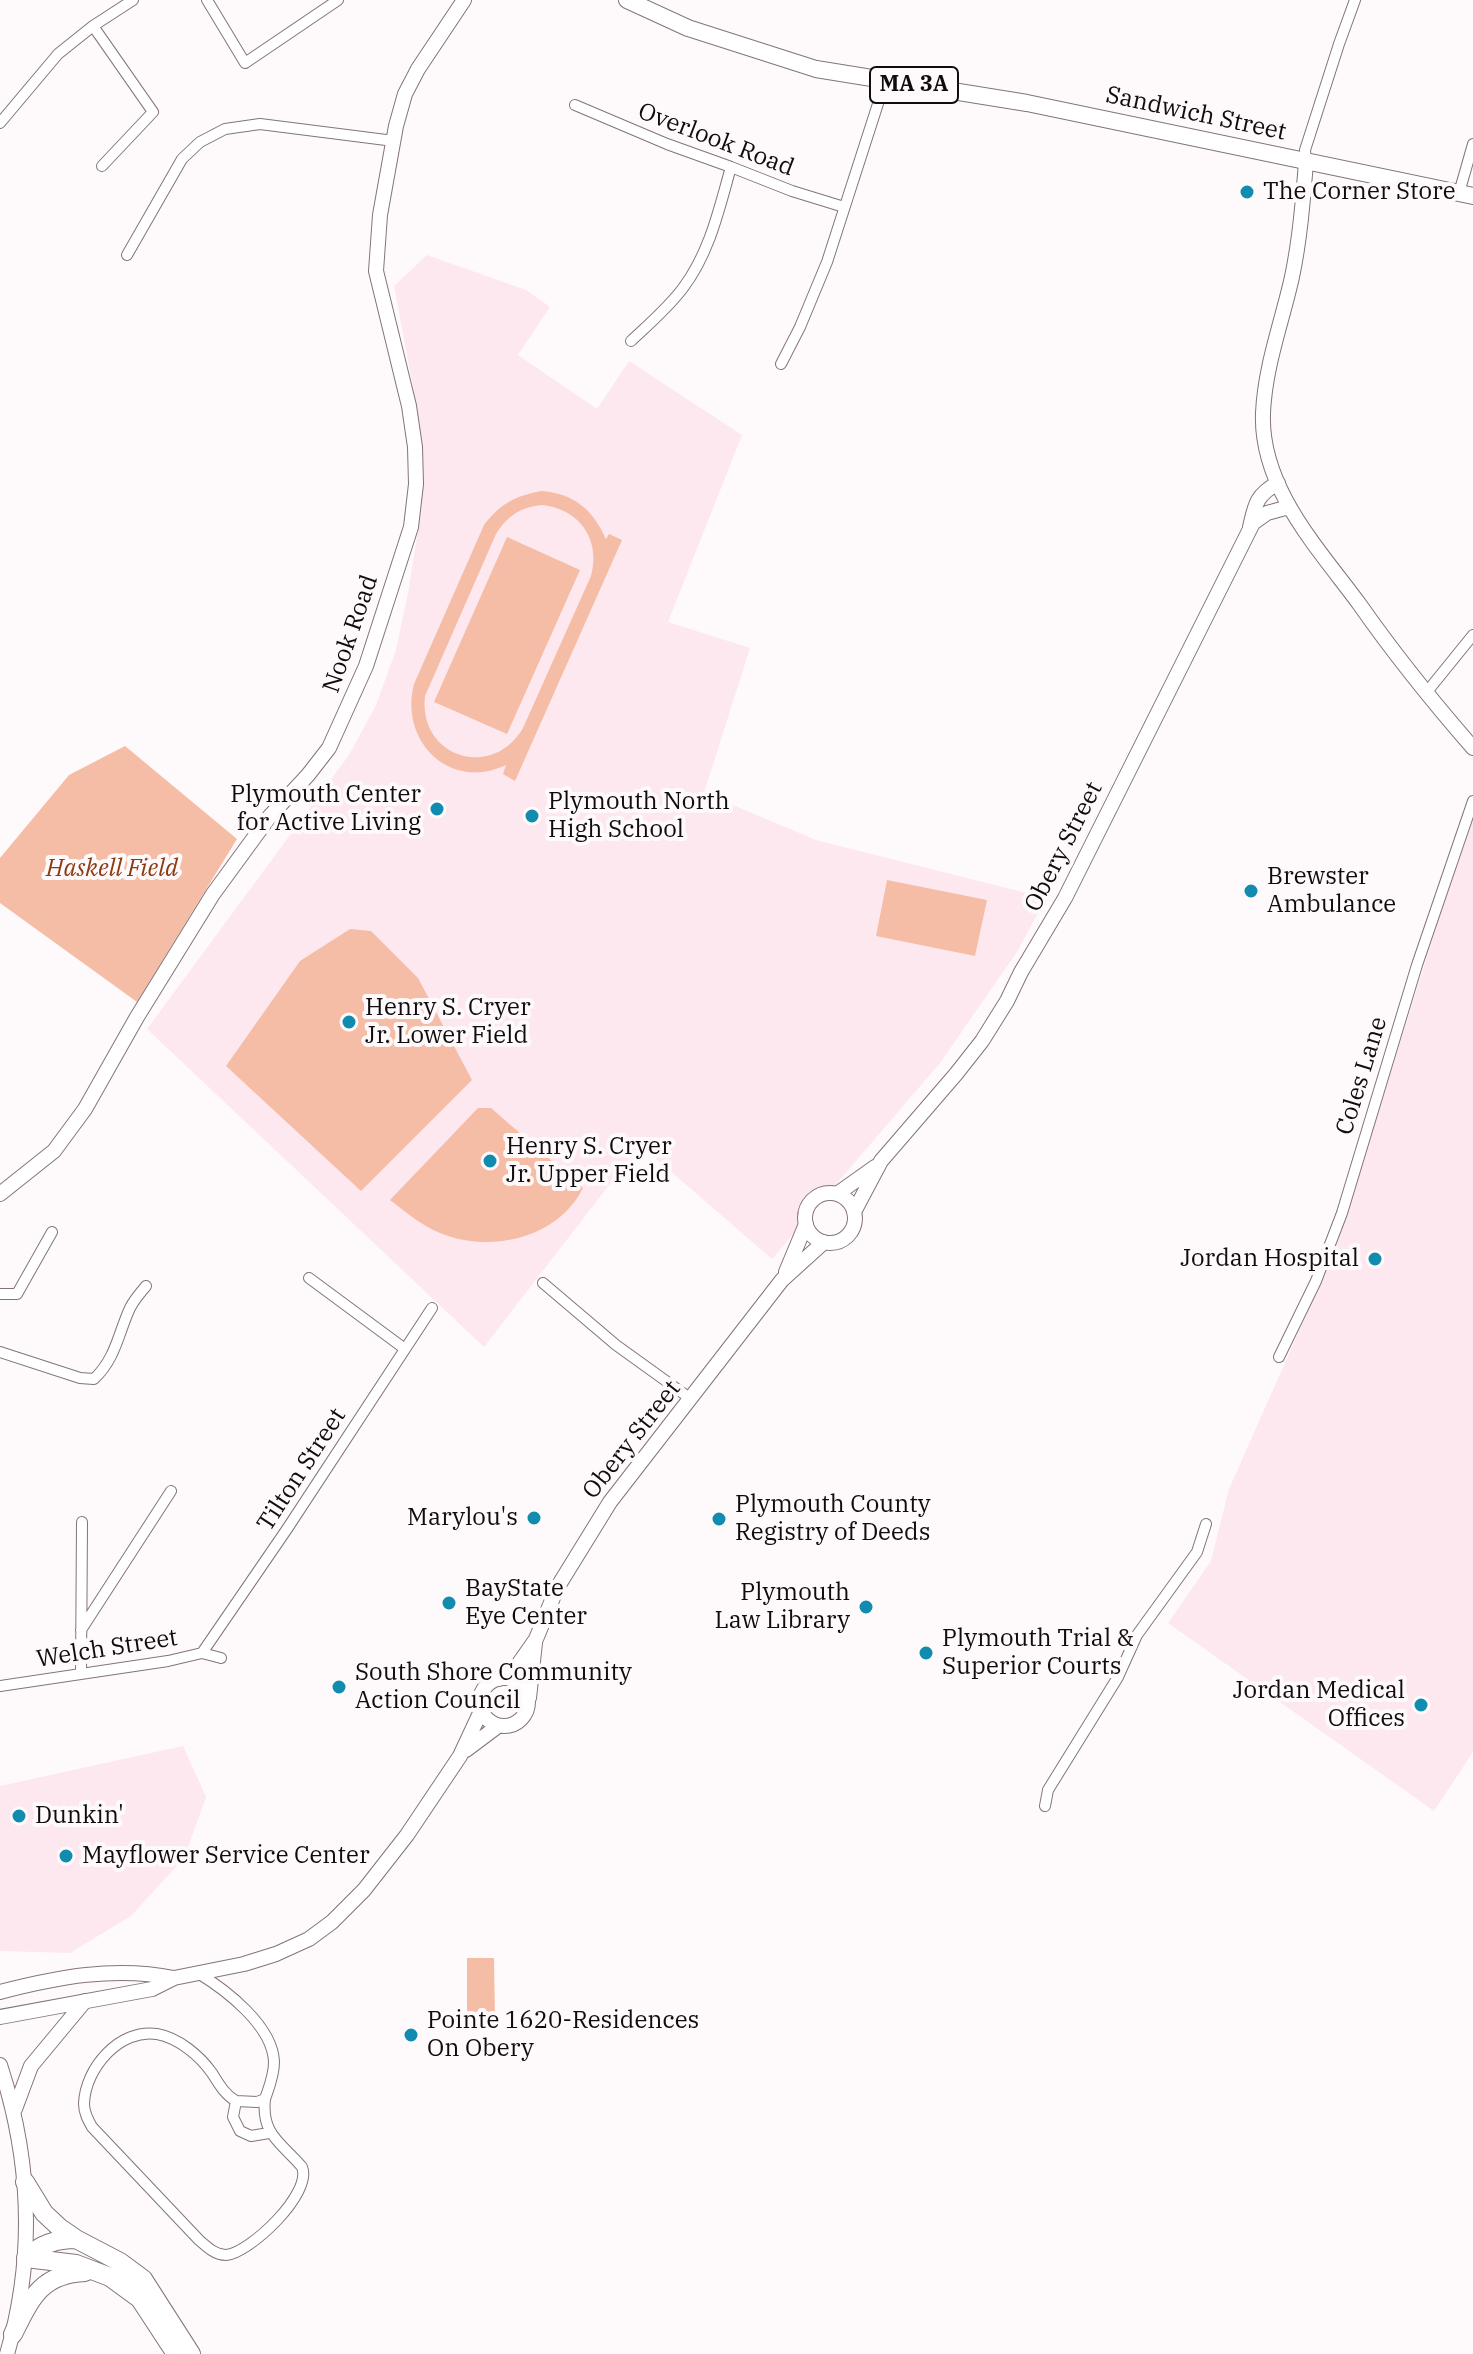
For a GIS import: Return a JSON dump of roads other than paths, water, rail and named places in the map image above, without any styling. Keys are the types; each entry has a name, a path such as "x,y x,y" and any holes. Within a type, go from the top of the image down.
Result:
{"highway":[{"path":"25,2182 44,2213 76,2239 112,2257 143,2279 191,2354"},
{"path":"26,2258 44,2245 76,2239"},
{"path":"26,2258 76,2264 110,2277 136,2294 176,2354"},
{"path":"13,2334 35,2295 48,2281 73,2273 99,2273"}],"main road":[{"name":"Nook Road","path":"0,1194 54,1151 85,1109 213,894 270,816 329,748 371,655 411,527 416,484 409,406 376,271 380,215 400,110 413,77 464,0"},
{"name":"Sandwich Street","path":"627,0 688,28 816,69 1027,103 1306,162 1296,258 1264,400 1265,441 1289,507 1386,642 1473,748"},
{"name":"MA 3A","path":"1306,162 1466,194"},
{"name":"Obery Street","path":"782,1280 806,1224 806,1213 812,1200 825,1194 837,1194 856,1183 881,1161 956,1074 1002,1010 1065,898 1250,529 1256,503 1261,494 1278,483"},
{"path":"1250,529 1263,515 1289,507"},
{"name":"Obery Street","path":"0,2017 152,1989 174,1978 276,1954 324,1929 356,1899 390,1858 460,1756 481,1711 482,1691 492,1681 515,1669 536,1639 557,1588 591,1530 782,1280 824,1242 846,1237 853,1226 854,1212 881,1161"},
{"path":"837,1194 848,1201 854,1212"},
{"path":"806,1224 812,1236 824,1242"},
{"name":"Obery Street","path":"460,1756 498,1726 520,1721 525,1715 536,1639"},
{"path":"499,1679 521,1685 528,1700"},
{"path":"481,1711 498,1726"},
{"name":"Obery Street","path":"0,1992 78,1975 147,1972 174,1978"},
{"path":"14,2114 31,2066 85,2001"},
{"path":"0,2065 14,2114 25,2182 27,2220 26,2258 7,2354"}],"street":[{"path":"0,123 58,54 133,0"},
{"path":"207,0 245,63 338,0"},
{"path":"1306,162 1305,150 1355,0"},
{"path":"93,26 153,112 102,166"},
{"path":"781,364 814,295 885,82"},
{"name":"Overlook Road","path":"575,105 667,144 844,207"},
{"path":"127,255 182,159 200,142 225,129 260,124 394,141"},
{"path":"1466,194 1473,144"},
{"path":"631,341 672,302 692,275 708,243 731,167"},
{"path":"1426,693 1473,635"},
{"name":"Coles Lane","path":"1279,1357 1316,1281 1342,1213 1417,965 1473,801"},
{"path":"0,1294 17,1294 52,1232"},
{"path":"309,1278 405,1349"},
{"path":"543,1283 616,1345 691,1399"},
{"path":"0,1352 80,1378 94,1379 106,1368 131,1306 146,1286"},
{"name":"Tilton Street","path":"202,1653 432,1308"},
{"path":"81,1630 171,1491"},
{"path":"81,1674 82,1522"},
{"path":"1045,1806 1048,1790 1118,1677 1137,1635 1197,1552 1206,1524"},
{"name":"Welch Street","path":"0,1686 168,1661 202,1653 221,1658"},
{"path":"198,1973 234,1999 267,2039 274,2063 272,2081 265,2099 269,2133 302,2167 304,2174 304,2182 290,2206 239,2251 221,2255 213,2252 92,2127 84,2104 90,2079 105,2056 124,2040 146,2033 171,2039 193,2053 236,2101 257,2102 265,2099"},
{"path":"236,2101 233,2117 240,2131 251,2136 269,2133"}],"place":[{"name":"The Corner Store","path":"1247,192"},
{"name":"Plymouth Center for Active Living","path":"437,809"},
{"name":"Plymouth North High School","path":"532,816"},
{"name":"Brewster Ambulance","path":"1251,891"},
{"name":"Henry S. Cryer Jr. Lower Field","path":"349,1022"},
{"name":"Henry S. Cryer Jr. Upper Field","path":"490,1161"},
{"name":"Jordan Hospital","path":"1375,1259"},
{"name":"Marylou's","path":"534,1518"},
{"name":"Plymouth County Registry of Deeds","path":"719,1519"},
{"name":"BayState Eye Center","path":"449,1603"},
{"name":"Plymouth Law Library","path":"866,1607"},
{"name":"Plymouth Trial & Superior Courts","path":"926,1653"},
{"name":"South Shore Community Action Council","path":"339,1687"},
{"name":"Jordan Medical Offices","path":"1421,1705"},
{"name":"Dunkin'","path":"19,1816"},
{"name":"Mayflower Service Center","path":"66,1856"},
{"name":"Pointe 1620-Residences On Obery","path":"411,2035"}],"park label":[{"name":"Haskell Field","path":"112,869"}]}
